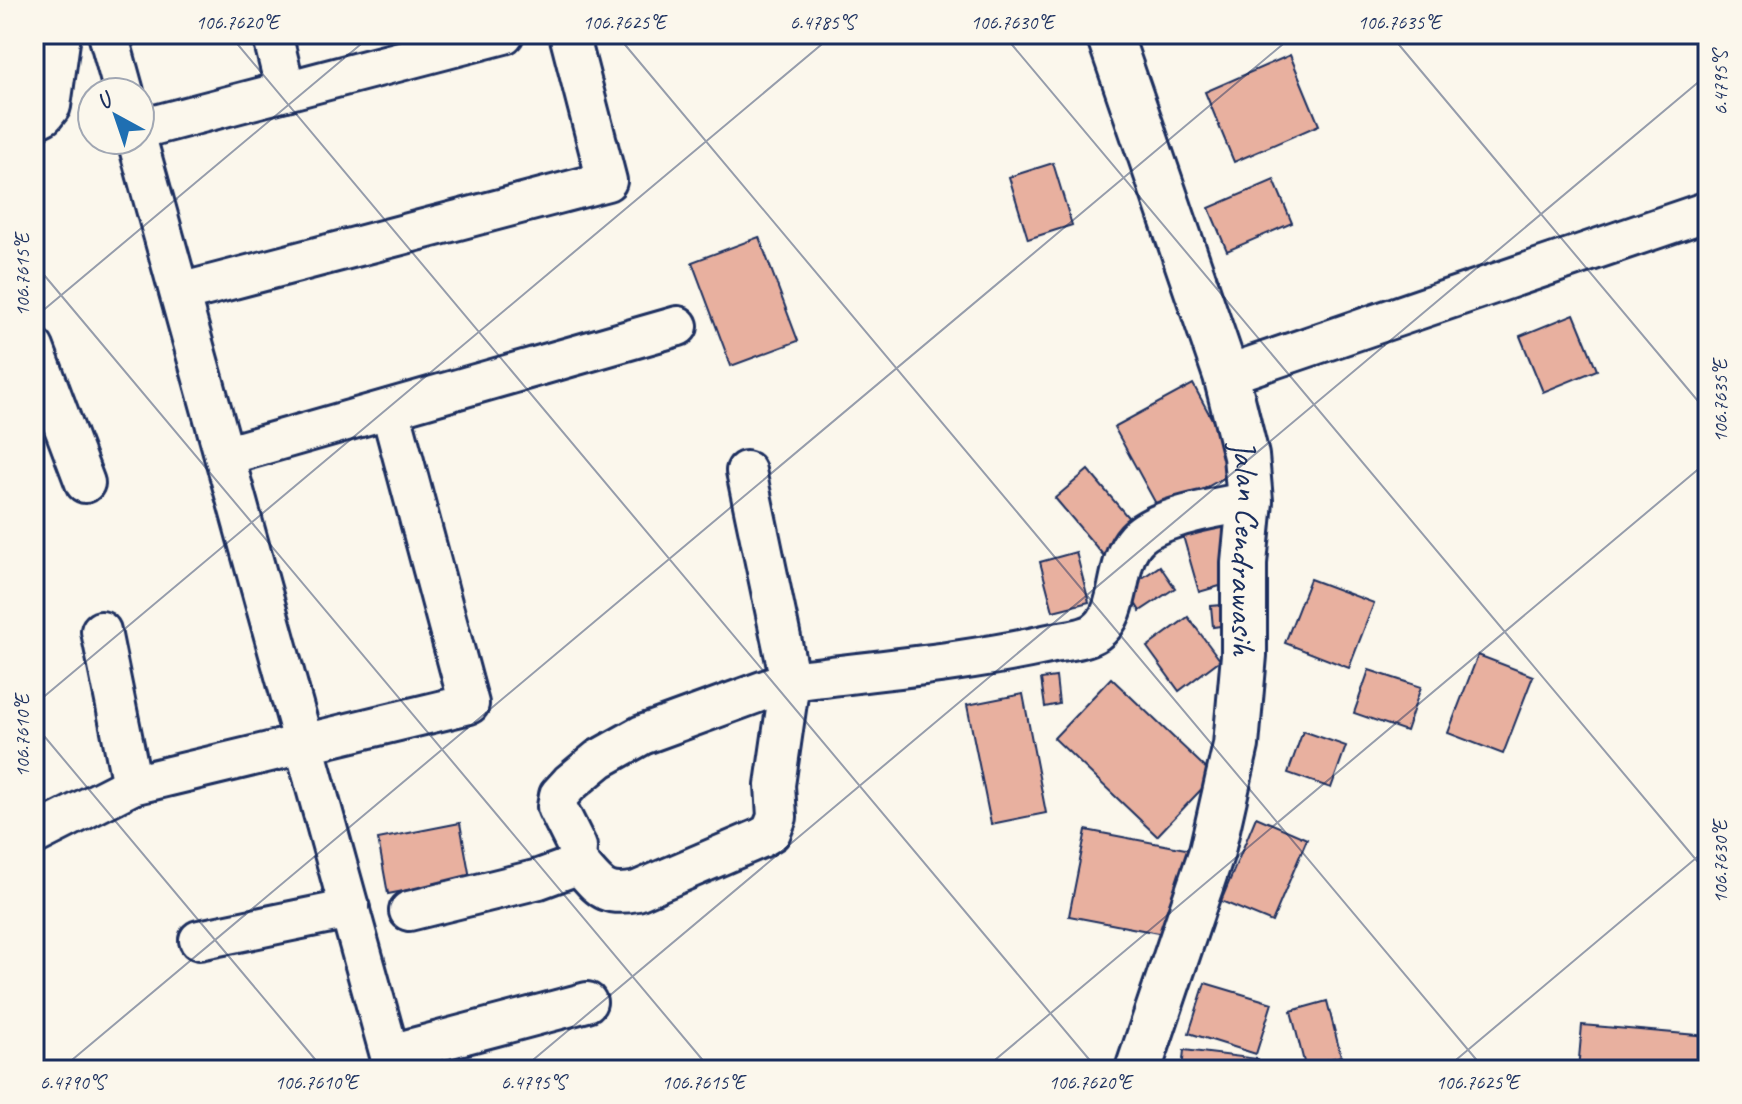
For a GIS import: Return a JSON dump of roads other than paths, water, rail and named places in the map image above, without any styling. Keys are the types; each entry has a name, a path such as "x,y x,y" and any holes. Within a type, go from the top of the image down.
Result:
{"street":[{"path":"34,120 44,115 51,106 61,34"},
{"path":"108,34 120,76"},
{"path":"272,34 286,91"},
{"path":"156,125 504,34"},
{"path":"180,293 607,181 569,34"},
{"name":"Jalan Cendrawasih","path":"1109,34 1226,375 1246,456 1250,501 1244,563 1244,655 1236,745 1212,851 1138,1070"},
{"path":"141,156 392,1062 587,1002"},
{"path":"1226,375 1708,211"},
{"path":"224,456 678,326"},
{"path":"34,348 85,483"},
{"path":"34,835 132,785 469,704 390,409"},
{"path":"576,861 605,891 618,895 637,891 771,832 777,817 775,785 790,681 746,471"},
{"path":"409,911 539,879 569,868 576,861 577,847 557,807 559,795 599,759 642,735 790,681 988,657 1092,635 1106,624 1126,555 1146,530 1177,518 1250,501"},
{"path":"101,631 132,785"},
{"path":"199,940 350,909"}]}
